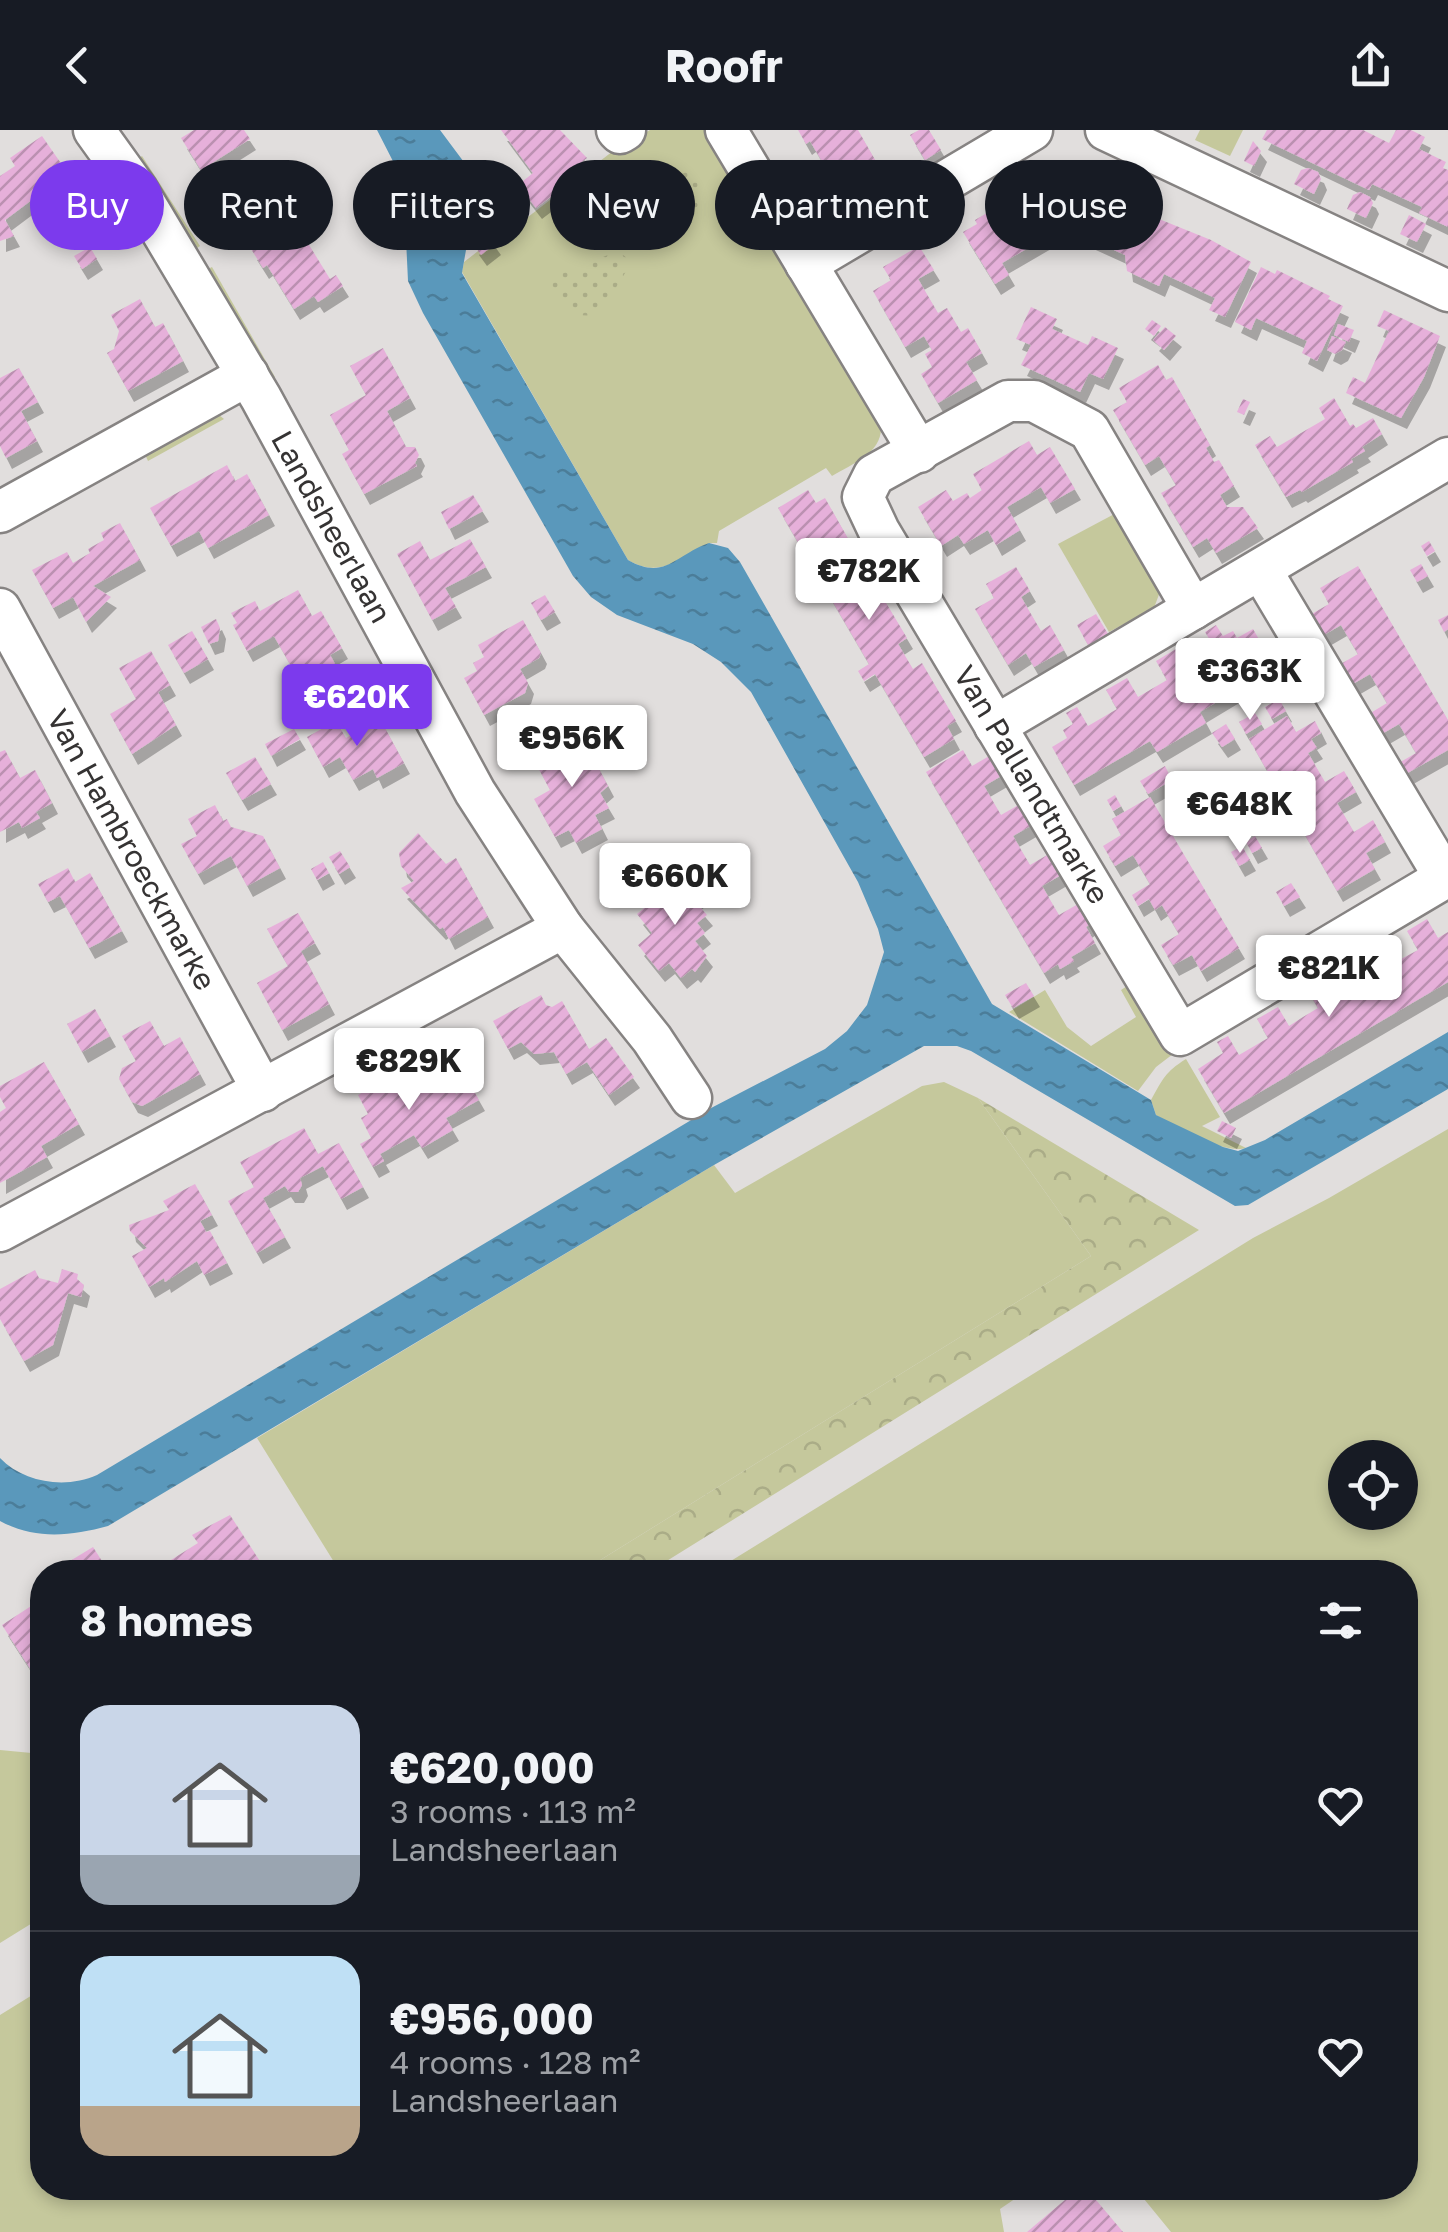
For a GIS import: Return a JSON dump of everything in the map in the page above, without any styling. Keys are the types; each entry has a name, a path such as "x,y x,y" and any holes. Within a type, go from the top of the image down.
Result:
{"street":[{"name":"Landsheerlaan","path":"94,130 136,190 248,375 476,792 563,928 652,1039 691,1098"},
{"path":"726,130 919,452 1008,401 1034,400 1089,430 1193,609"},
{"path":"806,264 1032,130"},
{"path":"1106,130 1448,292"},
{"path":"0,512 248,375"},
{"name":"Van Pallandtmarke","path":"919,452 874,475 863,497 879,531 1180,1035 1446,877"},
{"path":"995,726 1448,458"},
{"path":"1261,570 1446,877"},
{"name":"Van Hambroeckmarke","path":"0,609 263,1091"},
{"path":"0,1231 563,928"}],"green space":[{"path":"650,130 713,130 730,160 715,160 715,250 781,250 881,425 877,443 857,462 832,476 826,468 719,531 717,543 709,543 660,567 650,568 628,560 462,272 464,262 479,250 530,250 530,215 550,200 550,250 695,250 695,160 601,160"},
{"path":"1200,130 1243,130 1230,156 1195,140"},
{"path":"695,178 697,180 702,210 695,209"},
{"path":"164,190 184,221 184,241 164,211"},
{"path":"618,251 632,262 598,316 576,315 547,289 550,278"},
{"path":"212,267 275,377 266,383 202,272"},
{"path":"214,411 224,419 148,461 143,450"},
{"path":"1120,511 1161,589 1154,608 1109,632 1058,544"},
{"path":"1132,983 1173,1054 1156,1067 1138,1091 1009,1012 1045,990 1067,1027 1091,1046 1136,1017 1121,990"},
{"path":"1186,1059 1220,1117 1202,1126 1246,1148 1213,1144 1156,1115 1151,1100 1165,1076"},
{"path":"944,1082 978,1098 1091,1256 600,1560 333,1560 257,1438 714,1165 735,1193 922,1086"},
{"path":"978,1098 1199,1230 668,1560 600,1560 1091,1256"},
{"path":"1448,1129 1448,2232 1171,2232 1145,2200 1418,2200 1418,1560 732,1560 1253,1238"},
{"path":"0,1750 30,1753 30,1924 0,1943"},
{"path":"30,1996 30,2200 1013,2200 1000,2209 1004,2232 0,2232 0,2015"}],"water":[{"path":"377,130 440,130 462,160 392,160"},
{"path":"407,250 466,250 462,273 628,560 641,566 661,567 709,543 728,548 740,562 992,1004 1151,1100 1156,1115 1238,1151 1265,1140 1448,1032 1448,1089 1248,1205 1235,1206 971,1051 957,1046 924,1046 714,1165 108,1526 67,1534 40,1534 0,1521 0,1458 21,1473 46,1481 72,1482 97,1475 713,1107 825,1049 847,1031 867,1005 884,952 878,929 858,882 751,692 721,662 693,644 617,615 591,597 573,576 408,281"}],"building":[{"path":"194,130 244,130 250,139 217,160 195,160 181,138"},
{"path":"501,130 560,130 587,158 550,160 550,197 536,208 530,200 533,173 530,160 523,160"},
{"path":"798,130 858,130 875,160 821,160 810,141 806,144"},
{"path":"929,130 941,150 925,160 910,135"},
{"path":"1267,130 1363,130 1389,143 1396,130 1411,130 1425,137 1419,149 1446,162 1443,168 1448,170 1448,227 1419,213 1422,207 1372,184 1369,190 1262,139"},
{"path":"42,136 59,160 30,160 30,201 5,220 14,236 0,241 0,176 15,166 10,158"},
{"path":"1253,141 1261,151 1254,166 1244,161"},
{"path":"1301,170 1318,172 1321,179 1314,194 1294,184"},
{"path":"1360,192 1373,203 1366,218 1347,209 1353,195"},
{"path":"985,214 985,250 1024,250 1002,263 1009,275 995,284 965,235 965,231 977,224 975,220"},
{"path":"1409,215 1426,224 1417,242 1400,234"},
{"path":"1163,221 1251,262 1225,317 1209,310 1215,298 1164,274 1159,286 1127,271 1125,255 1114,250 1163,250"},
{"path":"92,250 97,259 82,269 74,256"},
{"path":"252,250 312,250 330,279 336,275 343,286 318,302 314,296 294,309 267,265 263,268"},
{"path":"912,250 922,250 934,270 918,279 938,313 947,308 961,332 968,328 982,353 966,362 977,380 938,403 921,374 932,367 925,354 932,350 924,336 905,347 873,291 891,280 883,267"},
{"path":"1261,267 1275,274 1277,270 1343,306 1317,361 1302,353 1307,341 1256,318 1251,330 1235,322"},
{"path":"140,299 155,327 163,323 183,361 128,391 107,353 114,349 119,331 111,315"},
{"path":"1031,307 1057,319 1052,329 1088,345 1092,336 1118,348 1103,379 1089,373 1080,392 1021,365 1031,345 1016,339"},
{"path":"1384,310 1440,336 1424,377 1401,418 1346,393 1353,377 1365,383 1389,331 1377,326"},
{"path":"1152,320 1161,326 1154,336 1145,329"},
{"path":"1338,324 1354,330 1349,342 1334,335"},
{"path":"1165,327 1176,336 1164,350 1153,340"},
{"path":"1332,336 1346,342 1335,354 1327,350"},
{"path":"383,348 410,398 387,411 406,447 415,447 419,455 417,466 364,494 342,454 349,450 330,415 366,395 350,366"},
{"path":"1158,365 1166,380 1172,377 1210,445 1206,448 1214,462 1219,460 1234,486 1220,495 1227,507 1243,507 1258,528 1216,553 1207,538 1193,547 1161,493 1176,485 1159,456 1145,465 1113,410 1127,402 1119,388"},
{"path":"19,368 38,402 21,411 37,441 6,458 0,446 0,378"},
{"path":"1334,398 1350,426 1356,428 1373,418 1382,434 1362,447 1365,451 1351,459 1353,462 1286,497 1255,445 1270,436 1277,447 1325,419 1319,408"},
{"path":"1243,399 1250,402 1244,415 1237,412"},
{"path":"1029,441 1037,455 1050,447 1075,489 1050,503 1041,487 1007,507 1020,530 996,545 988,530 964,544 958,535 941,546 918,507 946,490 953,501 967,493 970,498 982,490 973,474"},
{"path":"227,465 235,481 247,474 269,515 208,548 199,531 171,546 150,508"},
{"path":"808,490 816,503 825,498 858,556 850,561 864,586 873,581 907,638 898,644 913,669 922,663 956,721 947,726 954,739 924,757 875,674 864,681 858,671 869,664 778,508"},
{"path":"473,495 483,511 449,529 441,512"},
{"path":"120,523 140,560 93,586 111,597 86,622 73,597 53,608 32,570 67,552 73,563 104,540 101,533"},
{"path":"470,539 486,567 445,588 456,607 432,620 397,554 420,541 430,560"},
{"path":"1429,541 1435,551 1427,556 1421,546"},
{"path":"1421,564 1428,576 1417,582 1410,570"},
{"path":"1358,566 1448,720 1448,750 1404,775 1397,764 1416,753 1399,724 1380,735 1369,714 1387,703 1370,674 1351,685 1339,665 1358,654 1341,625 1322,636 1310,615 1329,604 1320,588"},
{"path":"1016,567 1030,591 1021,597 1041,631 1050,625 1064,650 1034,667 1026,653 1008,665 975,609 994,598 986,584"},
{"path":"298,590 312,616 321,611 342,648 330,655 343,678 317,692 304,668 295,673 274,636 247,651 233,625 237,623 231,613 255,601 260,611"},
{"path":"545,595 555,612 541,620 531,603"},
{"path":"1096,614 1108,634 1088,645 1077,625"},
{"path":"1448,615 1448,629 1444,632 1438,620"},
{"path":"216,619 220,628 218,641 209,644 201,627"},
{"path":"523,620 541,653 520,669 528,683 525,693 484,715 464,678 477,671 473,663 484,657 478,645"},
{"path":"1216,625 1223,636 1233,631 1237,638 1253,629 1275,667 1200,712 1206,723 1157,752 1150,741 1074,785 1052,747 1067,738 1063,730 1073,724 1066,713 1077,707 1088,726 1117,709 1106,690 1127,678 1138,697 1167,680 1156,661 1176,649 1187,667 1216,650 1205,632"},
{"path":"192,631 208,659 184,673 168,645"},
{"path":"151,651 170,685 158,692 176,725 132,754 110,714 136,699 119,668"},
{"path":"1279,699 1286,711 1272,719 1265,707"},
{"path":"621,709 631,728 603,743 593,724"},
{"path":"1255,713 1262,724 1246,734 1239,722"},
{"path":"1287,716 1296,732 1315,721 1321,733 1311,739 1317,748 1308,753 1325,782 1344,771 1350,781 1356,792 1337,803 1354,832 1373,820 1385,842 1366,853 1375,869 1337,891 1293,814 1274,825 1260,800 1278,790 1249,739"},
{"path":"380,719 404,763 377,778 373,769 353,780 340,757 323,767 307,737 336,721 346,738"},
{"path":"1226,724 1235,739 1222,747 1212,733"},
{"path":"294,729 300,739 271,756 265,744"},
{"path":"581,735 608,786 600,793 609,808 595,815 602,829 576,843 569,830 555,837 534,799 550,790 534,760"},
{"path":"5,750 20,778 35,770 52,803 36,812 40,818 22,828 19,822 0,832 0,752"},
{"path":"963,750 972,766 991,755 1003,775 984,786 1001,815 1020,804 1032,825 1013,836 1030,865 1049,854 1061,875 1042,886 1059,915 1078,904 1090,924 1086,927 1095,943 1071,957 1074,961 1060,969 1058,964 1044,973 926,772"},
{"path":"255,757 271,784 242,800 226,773"},
{"path":"1165,766 1172,780 1148,794 1140,781"},
{"path":"1200,774 1212,793 1196,803 1184,784"},
{"path":"1226,789 1234,803 1224,810 1216,795"},
{"path":"1115,795 1121,806 1113,811 1107,800"},
{"path":"1150,797 1239,948 1201,971 1192,955 1173,965 1161,945 1179,934 1162,905 1155,910 1149,899 1138,906 1132,895 1150,884 1133,855 1115,866 1103,846 1121,835 1112,819"},
{"path":"215,805 231,827 263,836 280,868 247,886 231,856 198,874 181,844 197,836 188,819"},
{"path":"1248,807 1252,814 1236,823 1232,815"},
{"path":"418,833 446,864 456,858 488,917 449,939 443,927 440,929 401,888 414,881 401,866 399,853"},
{"path":"1255,836 1262,848 1252,853 1246,842"},
{"path":"1242,846 1250,860 1239,866 1231,852"},
{"path":"340,851 350,867 339,874 329,857"},
{"path":"323,862 329,873 317,880 311,869"},
{"path":"68,868 75,882 90,873 122,931 89,948 60,896 48,902 38,884"},
{"path":"688,872 704,892 694,900 707,915 697,923 705,933 695,941 707,956 695,972 692,969 681,978 669,963 659,971 638,945 652,933 637,914"},
{"path":"1291,883 1300,897 1284,906 1276,892"},
{"path":"298,913 315,943 301,951 329,1004 282,1030 257,983 288,966 267,929"},
{"path":"1427,919 1438,938 1448,932 1448,982 1224,1113 1198,1069 1223,1053 1217,1042 1228,1036 1239,1055 1268,1038 1257,1019 1278,1007 1289,1026 1318,1008 1307,989 1328,977 1339,996 1368,979 1357,960 1378,948 1388,967 1418,950 1407,931"},
{"path":"1026,983 1034,996 1013,1008 1005,995"},
{"path":"541,995 546,1005 552,1007 562,1001 589,1049 606,1038 634,1077 609,1095 587,1062 566,1074 554,1052 534,1054 521,1042 508,1049 493,1021"},
{"path":"95,1009 110,1036 82,1052 67,1024"},
{"path":"150,1021 164,1046 180,1037 200,1074 142,1106 132,1102 119,1079 122,1068 136,1061 122,1036"},
{"path":"44,1062 79,1124 41,1146 47,1157 0,1183 0,1112 6,1108 0,1086"},
{"path":"401,1071 412,1091 444,1073 456,1094 471,1086 479,1100 446,1118 453,1130 422,1148 414,1135 380,1154 384,1161 373,1167 360,1144 371,1138 361,1118 368,1114 358,1095"},
{"path":"1222,1121 1236,1128 1231,1138 1217,1131"},
{"path":"304,1128 318,1154 339,1143 363,1187 341,1199 323,1166 300,1178 298,1192 289,1192 285,1186 263,1198 285,1237 257,1253 228,1201 254,1187 240,1162"},
{"path":"195,1184 212,1215 200,1221 206,1232 210,1231 227,1263 204,1275 197,1261 165,1282 164,1278 149,1287 132,1256 147,1248 129,1225 169,1210 163,1201"},
{"path":"62,1269 78,1274 77,1279 84,1285 81,1297 68,1293 53,1345 24,1361 0,1319 0,1289 35,1270 39,1278 58,1283"},
{"path":"230,1515 259,1560 171,1560 198,1543 192,1535"},
{"path":"93,1547 101,1560 72,1560"},
{"path":"30,1607 30,1668 2,1625"},
{"path":"1065,2200 1096,2200 1123,2232 1027,2232"}]}
